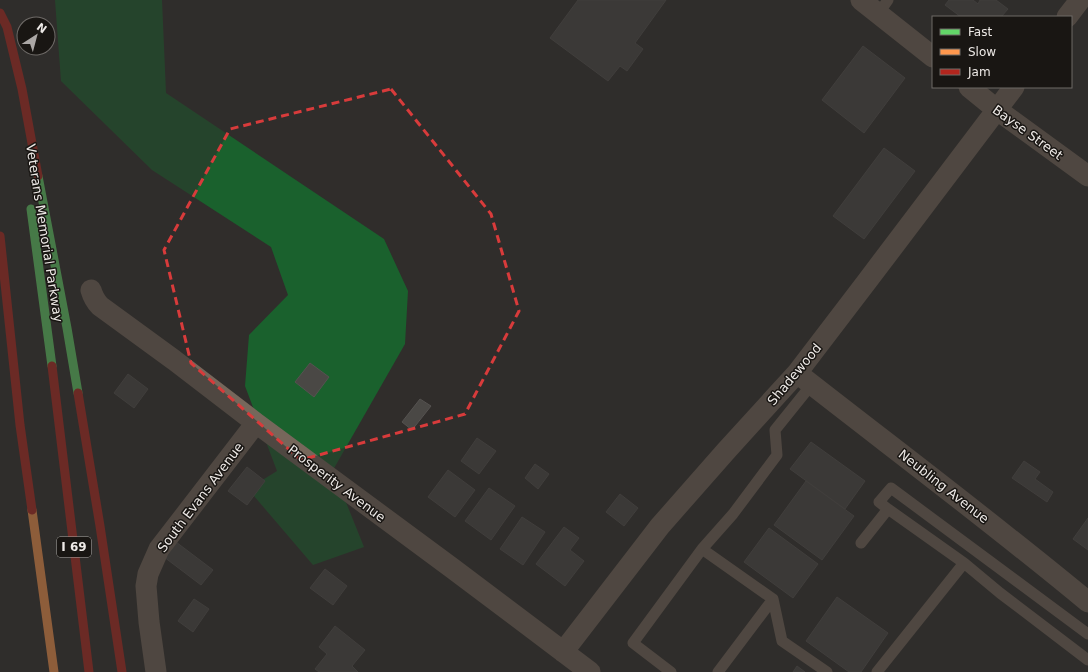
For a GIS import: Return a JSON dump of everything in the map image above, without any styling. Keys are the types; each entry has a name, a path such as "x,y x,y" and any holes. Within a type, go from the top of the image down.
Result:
{"highway":[{"path":"0,13 6,27 22,89 66,320 99,519 122,672"},
{"name":"Veterans Memorial Parkway","path":"30,201 59,422 89,672"},
{"name":"I 69","path":"0,236 20,425 49,634 52,672"}],"street":[{"path":"861,0 883,7 932,56"},
{"path":"1068,16 1080,0"},
{"name":"Bayse Street","path":"970,88 996,109 1088,176"},
{"name":"Shadewood","path":"563,652 660,526 726,451 804,378 868,280 1013,88"},
{"name":"Prosperity Avenue","path":"91,290 100,306 590,672"},
{"name":"Neubling Avenue","path":"804,378 966,502 1088,602"},
{"name":"South Evans Avenue","path":"156,672 148,622 146,586 148,574 159,549 256,423"}],"lane":[{"path":"671,672 633,643 702,549 733,514 777,455 775,430 804,378"},
{"path":"1088,634 890,488 879,502 964,563 1000,593 1088,660"},
{"path":"861,543 888,509"},
{"path":"702,549 773,599 782,641 827,672"},
{"path":"877,672 964,563"},
{"path":"718,672 773,599"}],"highlighted area":[{"path":"391,89 491,214 519,311 465,414 301,460 191,363 164,250 230,129"}],"green space":[{"path":"55,0 162,0 166,93 384,239 408,291 405,344 333,470 364,547 313,565 248,489 277,471 245,386 249,335 288,295 271,247 152,170 61,81"}],"building":[{"path":"578,0 666,0 635,43 643,49 627,71 620,66 608,81 550,38"},
{"path":"949,0 973,0 978,4 980,0 996,0 1008,9 1002,16 960,16 945,5"},
{"path":"863,46 905,78 864,133 822,100"},
{"path":"884,148 915,171 864,239 833,216"},
{"path":"310,363 329,377 314,397 295,382"},
{"path":"128,374 148,389 134,408 114,393"},
{"path":"420,399 431,406 412,430 402,422"},
{"path":"477,438 496,451 479,474 461,461"},
{"path":"811,442 865,481 845,509 790,469"},
{"path":"1024,461 1040,472 1035,479 1053,492 1047,502 1012,478"},
{"path":"535,464 549,474 538,489 525,478"},
{"path":"247,467 265,481 247,505 228,491"},
{"path":"448,470 475,490 455,517 428,497"},
{"path":"806,481 854,516 822,560 774,525"},
{"path":"489,488 515,506 491,540 465,521"},
{"path":"620,494 638,508 624,526 606,512"},
{"path":"522,517 545,532 523,565 500,549"},
{"path":"1088,518 1088,550 1073,539"},
{"path":"564,527 579,538 570,550 584,561 565,586 536,564"},
{"path":"769,528 818,564 793,598 744,562"},
{"path":"176,542 213,570 201,585 164,557"},
{"path":"325,569 347,586 333,605 310,588"},
{"path":"837,597 888,633 861,672 849,672 806,641"},
{"path":"194,599 209,609 193,632 178,621"},
{"path":"335,626 365,650 352,666 358,672 319,672 315,669 327,654 319,647"},
{"path":"797,666 805,672 793,672"}],"traffic: fast":[{"path":"38,176 78,393"},
{"path":"31,209 52,366"}],"traffic: slow":[{"path":"32,510 54,672"}],"traffic: jam":[{"path":"0,13 7,27 22,89 38,176"},
{"path":"0,236 20,425 32,510"},
{"path":"52,366 89,672"},
{"path":"78,393 122,672"}]}
